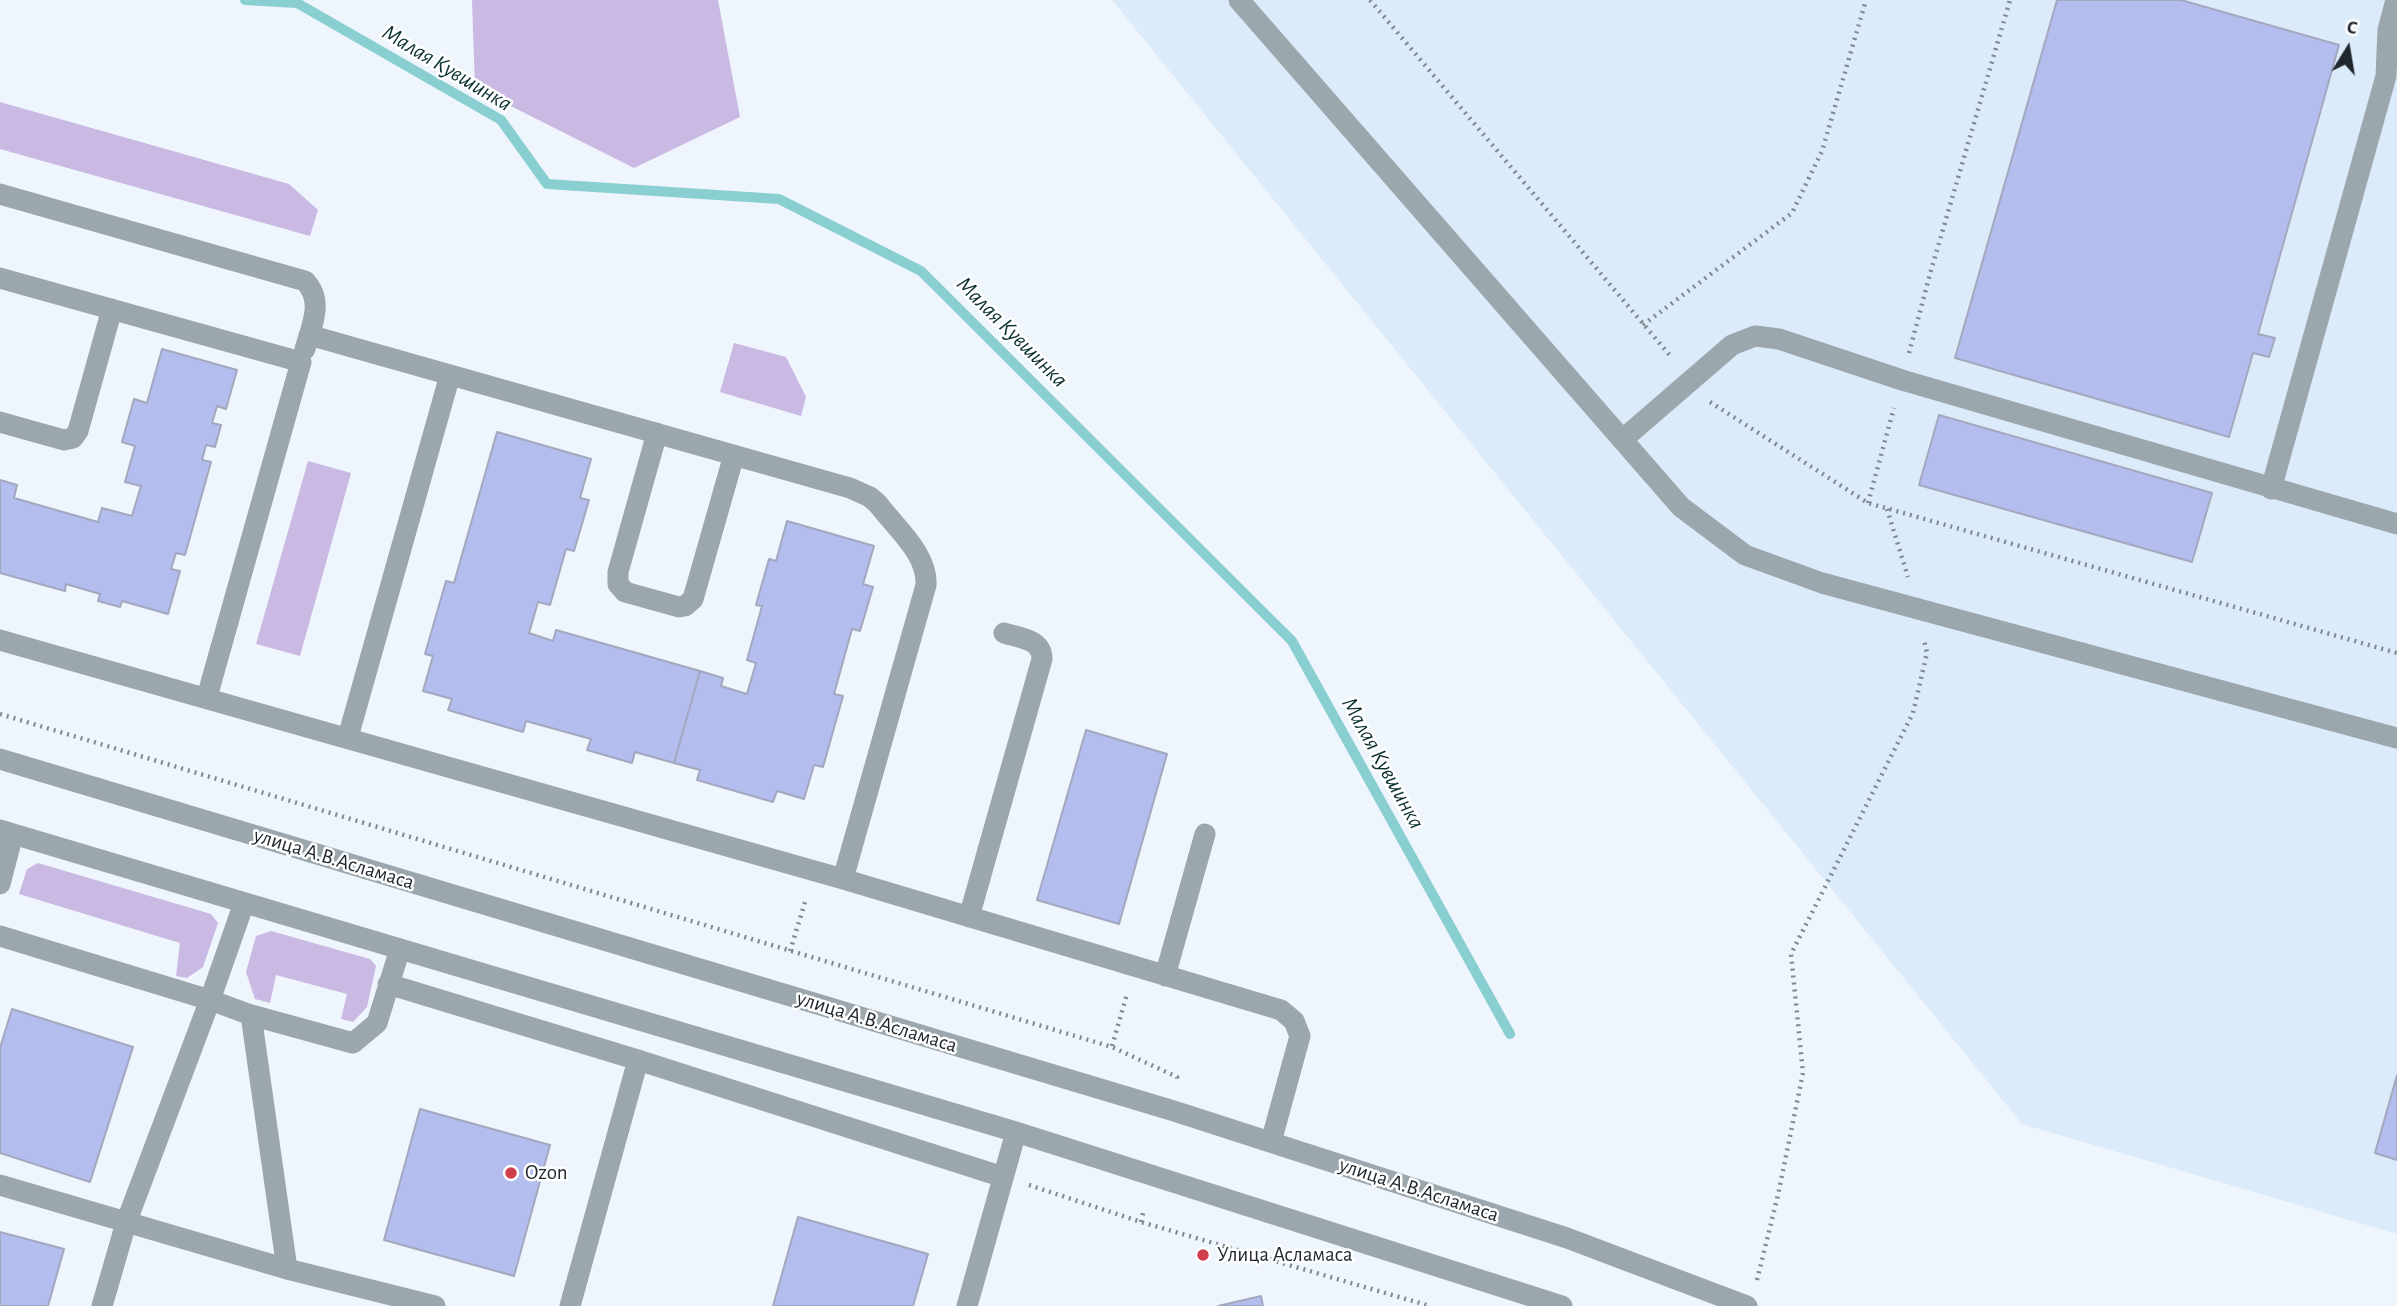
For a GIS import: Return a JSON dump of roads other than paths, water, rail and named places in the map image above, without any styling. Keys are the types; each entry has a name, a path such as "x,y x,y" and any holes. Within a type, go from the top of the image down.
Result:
{"street":[{"path":"1239,0 1681,507 1745,555 1822,583 2397,738"},
{"path":"2271,489 2386,76 2388,30 2396,0"},
{"path":"0,194 296,276 312,288 316,311 207,697"},
{"path":"0,278 301,362"},
{"path":"0,422 65,440 73,438 78,430 112,309"},
{"path":"309,335 850,488 870,497 878,504 922,561 926,576 924,594 843,880"},
{"path":"1622,440 1732,345 1755,336 1779,339 1902,380 2397,524"},
{"path":"348,737 450,375"},
{"path":"657,433 618,572 618,584 625,592 679,607 690,603 734,455"},
{"path":"969,917 1042,659 1041,649 1037,644 1004,633"},
{"path":"0,640 814,871 1281,1010 1294,1021 1300,1037 1271,1142"},
{"name":"улица А.В.Асламаса","path":"0,760 1271,1142 1567,1238 1747,1306"},
{"path":"0,884 7,832 1016,1132 1562,1306"},
{"path":"1165,976 1205,834"},
{"path":"102,1306 126,1223 211,1000 244,903"},
{"path":"0,936 211,1000 251,1015 353,1043 377,1023 400,949"},
{"path":"388,984 638,1060 1003,1177"},
{"path":"251,1015 287,1269"},
{"path":"570,1306 638,1060"},
{"path":"967,1306 1016,1132"},
{"path":"0,1185 287,1269 358,1297 435,1306"}],"waterway":[{"name":"Малая Кувшинка","path":"245,0 297,3 501,120 547,184 779,199 921,271 1292,641 1510,1034"}],"place":[{"name":"Ozon","path":"511,1173"},
{"name":"Улица Асламаса","path":"1203,1255"}]}
